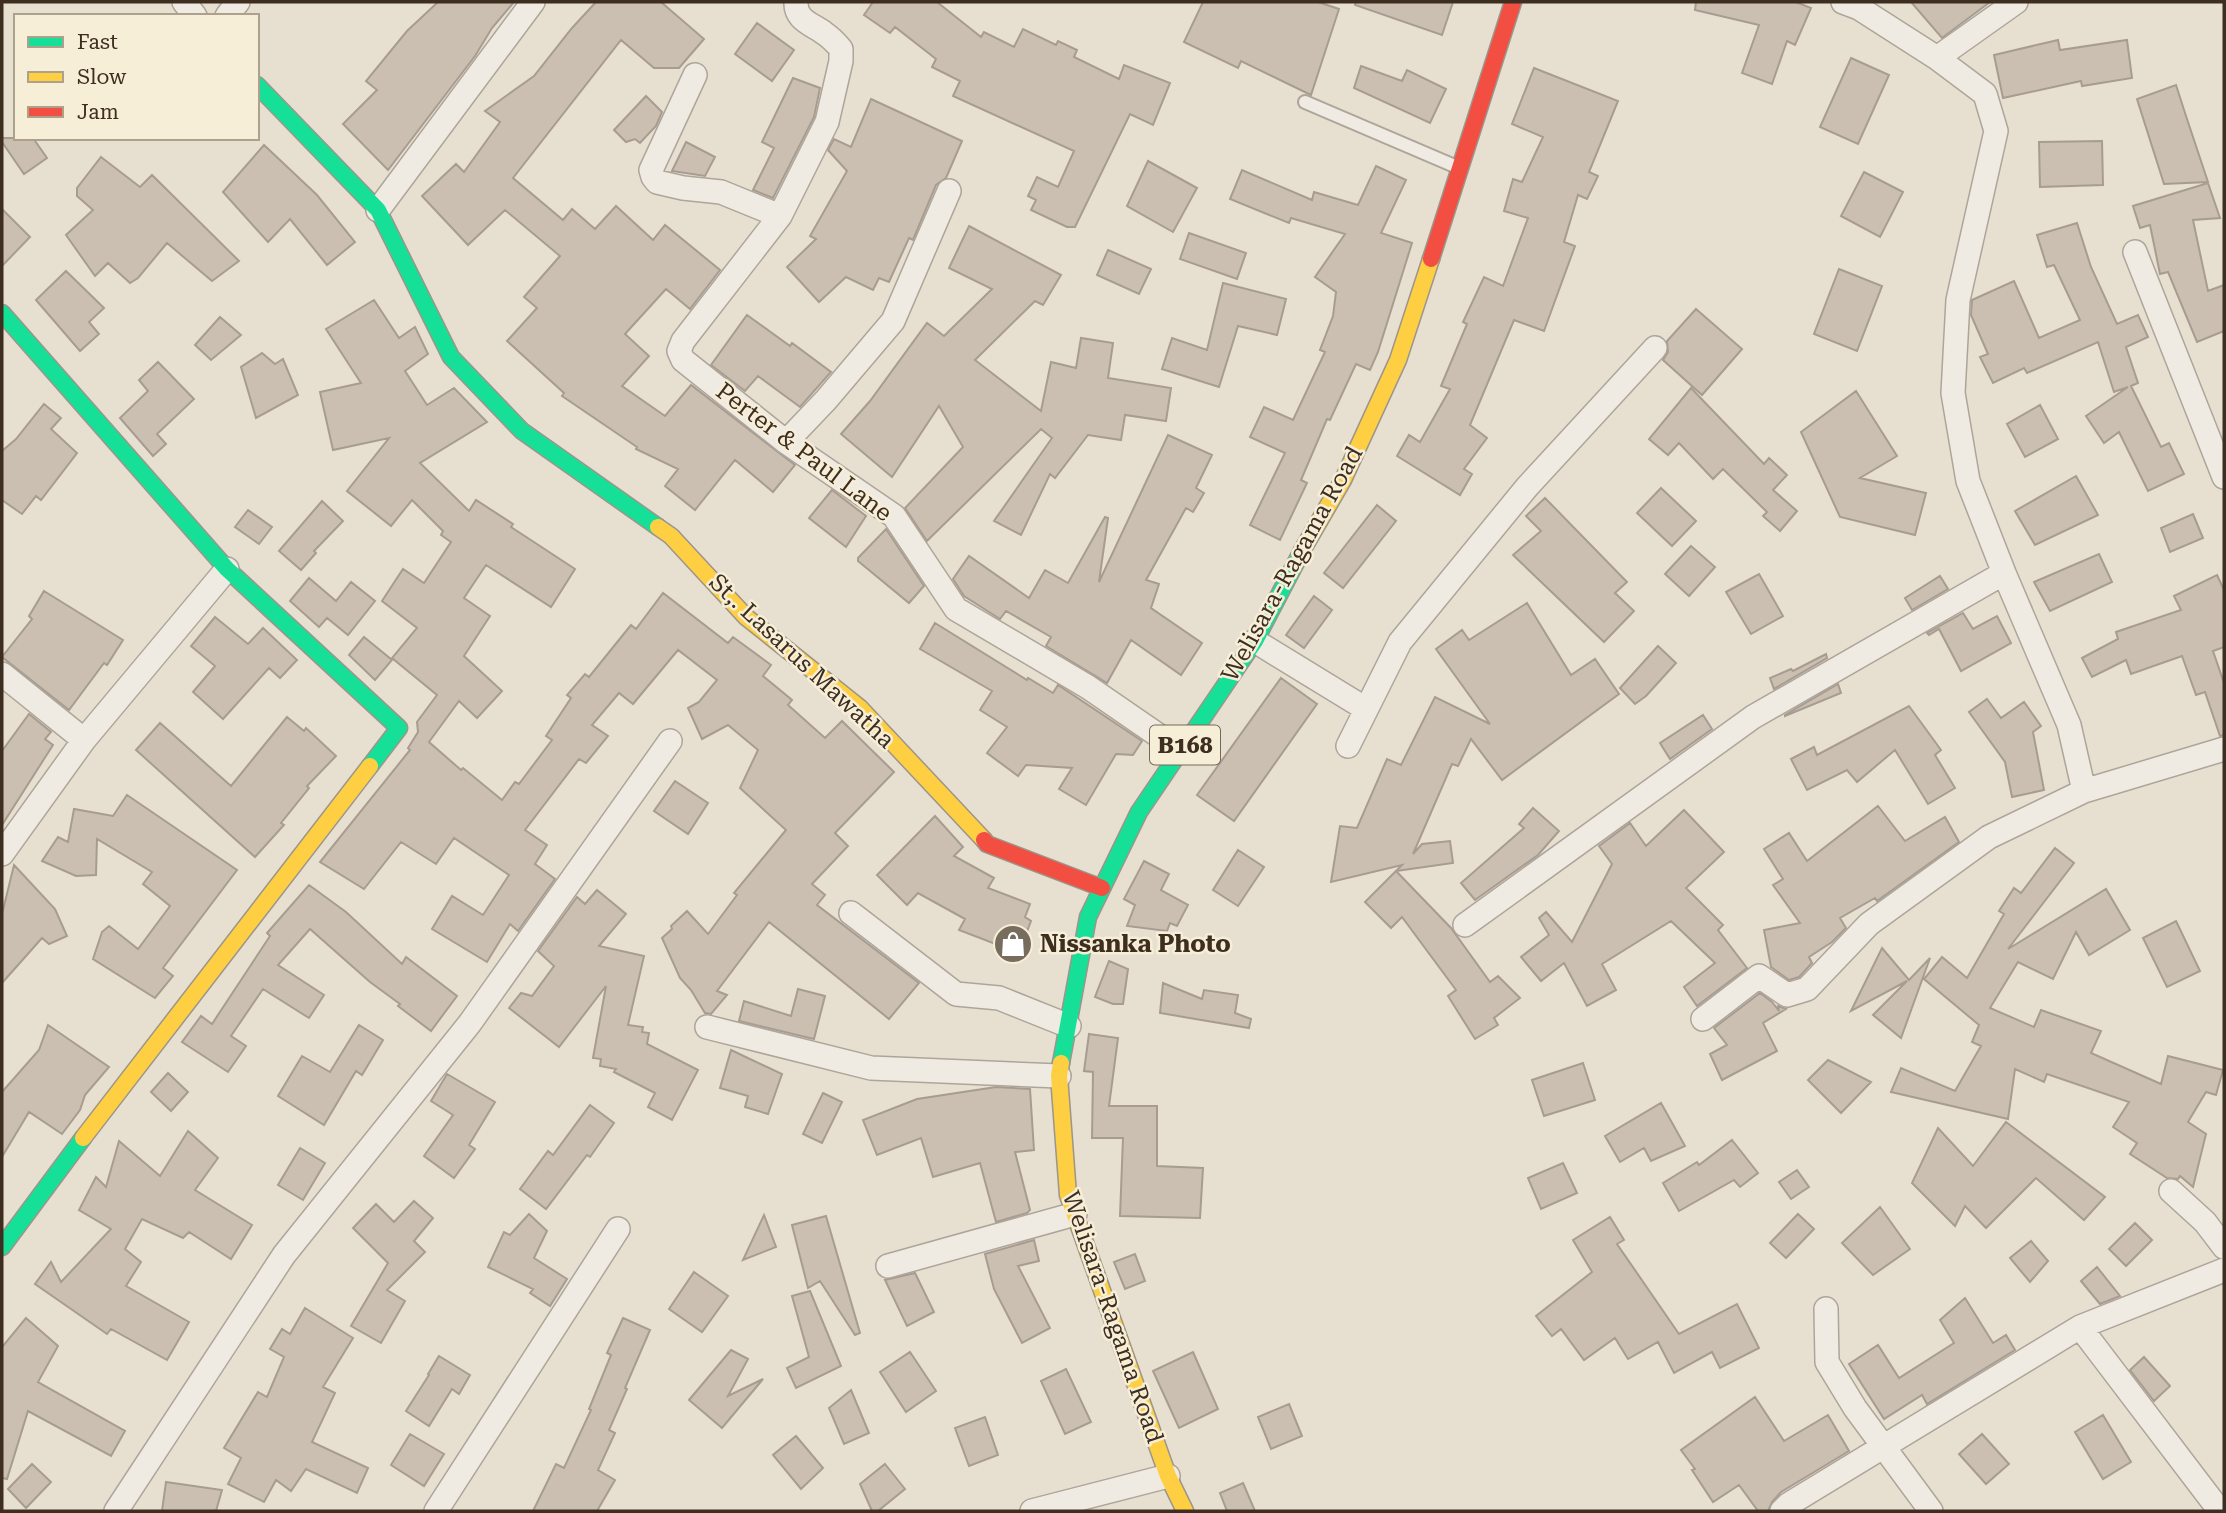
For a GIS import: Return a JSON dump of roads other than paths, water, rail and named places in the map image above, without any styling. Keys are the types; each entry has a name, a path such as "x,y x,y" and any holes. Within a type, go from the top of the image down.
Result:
{"street":[{"path":"377,211 533,2"},
{"path":"695,75 651,170 653,177 657,182 683,188 721,191 780,216 827,122 841,61 841,49 825,33 801,19 796,2"},
{"name":"Welisara-Ragama Road","path":"1185,1511 1168,1476 1068,1195 1059,1076 1088,917 1139,812 1255,641 1284,582 1343,480 1398,360 1513,2"},
{"path":"1937,58 2017,2"},
{"path":"1856,4 1985,94 1996,131 1958,300 1954,393 1968,481 2069,725 2084,791"},
{"name":"St,. Lasarus Mawatha","path":"259,87 377,211 451,357 522,431 671,536 746,617 860,708 987,844 1102,888"},
{"path":"786,442 826,400 892,321 949,191"},
{"name":"Perter & Paul Lane","path":"780,216 683,341 678,351 683,360 786,442 894,516 956,609 1088,687 1181,751"},
{"path":"2135,252 2224,477"},
{"path":"2,313 228,569 399,729 2,1247"},
{"path":"1348,746 1400,642 1527,487 1655,348"},
{"path":"2,854 84,740 228,569"},
{"path":"1465,925 1753,717 2004,573"},
{"path":"1255,641 1366,709"},
{"path":"2,674 84,740"},
{"path":"116,1511 284,1255 470,1023 670,741"},
{"path":"1703,1019 1759,976 1787,995 1807,989 1869,924 1989,837 2084,791 2224,749"},
{"path":"851,913 956,994 999,998 1069,1026"},
{"path":"707,1027 871,1068 1059,1076"},
{"path":"2171,1191 2205,1222 2224,1247"},
{"path":"888,1266 1075,1213"},
{"path":"436,1511 618,1228"},
{"path":"1782,1511 1789,1504 2080,1326 2224,1270"},
{"path":"1826,1309 1827,1362 1855,1408 1931,1511"},
{"path":"2080,1326 2220,1511"},
{"path":"1032,1511 1168,1476"}],"lane":[{"path":"1305,102 1461,169"}],"place":[{"name":"Nissanka Photo","path":"1013,944"}]}
